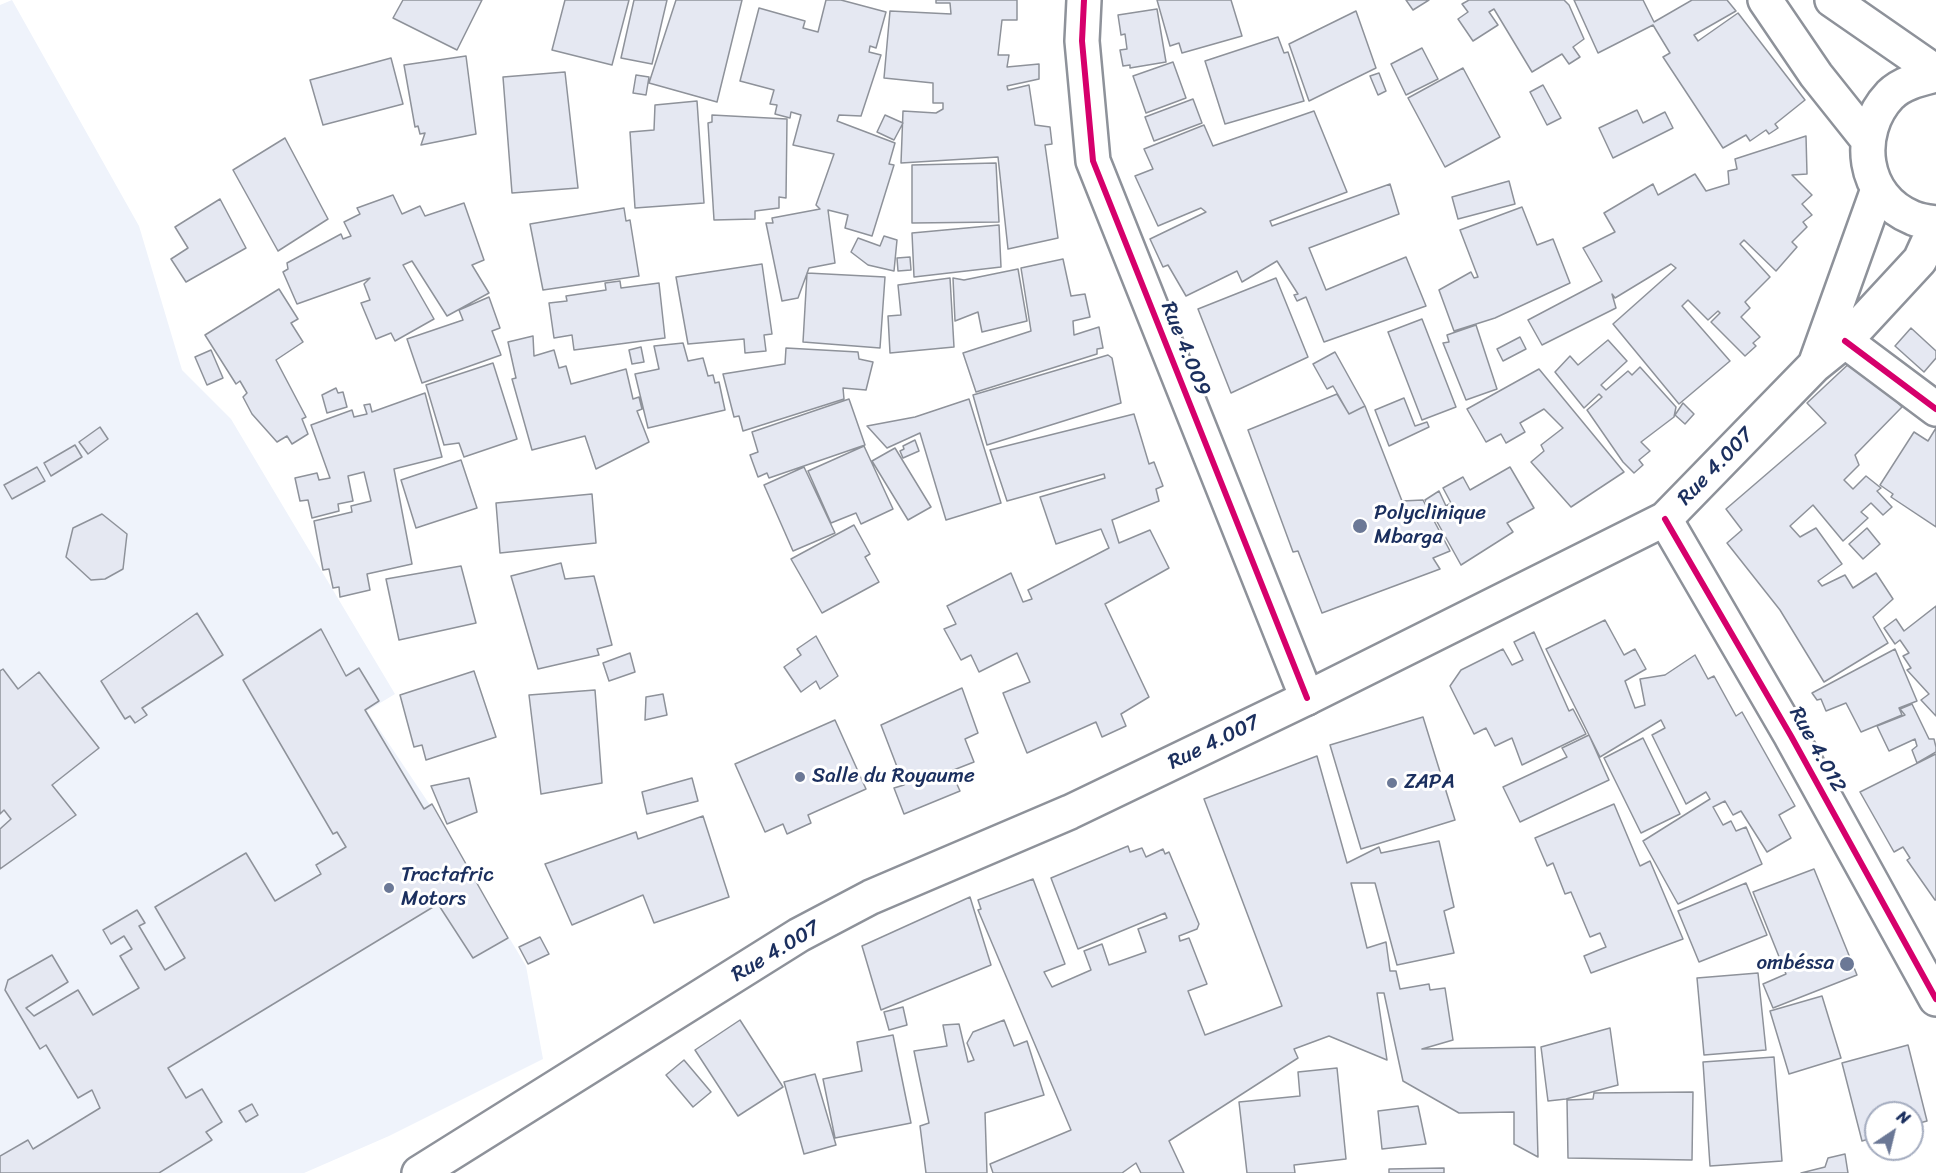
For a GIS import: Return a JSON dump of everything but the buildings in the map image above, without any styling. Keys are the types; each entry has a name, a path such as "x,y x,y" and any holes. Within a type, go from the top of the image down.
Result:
{"main road":[{"name":"Rue 4.009","path":"1084,0 1082,41 1093,161 1307,698"},
{"path":"1765,0 1816,75 1868,139"},
{"path":"1832,0 1936,74"},
{"path":"1936,74 1914,80 1892,94 1875,114 1868,139 1869,165 1878,189 1894,206 1913,218 1936,224"},
{"path":"1814,366 1878,189"},
{"name":"Rue 4.007","path":"418,1173 809,930 871,897 1070,812 1307,698 1665,519 1814,366 1845,340 1920,260 1936,224"},
{"path":"1845,340 1936,409"},
{"name":"Rue 4.012","path":"1665,519 1791,736 1936,999"}],"shaded area":[{"path":"12,0 139,226 182,370 231,419 395,694 367,711 430,805 526,966 543,1059 389,1136 304,1173 0,1173 0,5"}],"cycle path":[{"path":"1084,0 1082,41 1093,161 1307,698"},
{"path":"1845,341 1936,409"},
{"path":"1665,519 1791,736 1936,999"}],"place":[{"name":"Polyclinique Mbarga","path":"1360,526"},
{"name":"Salle du Royaume","path":"800,777"},
{"name":"ZAPA","path":"1392,783"},
{"name":"Tractafric Motors","path":"389,888"},
{"name":"ombéssa","path":"1847,964"}]}
